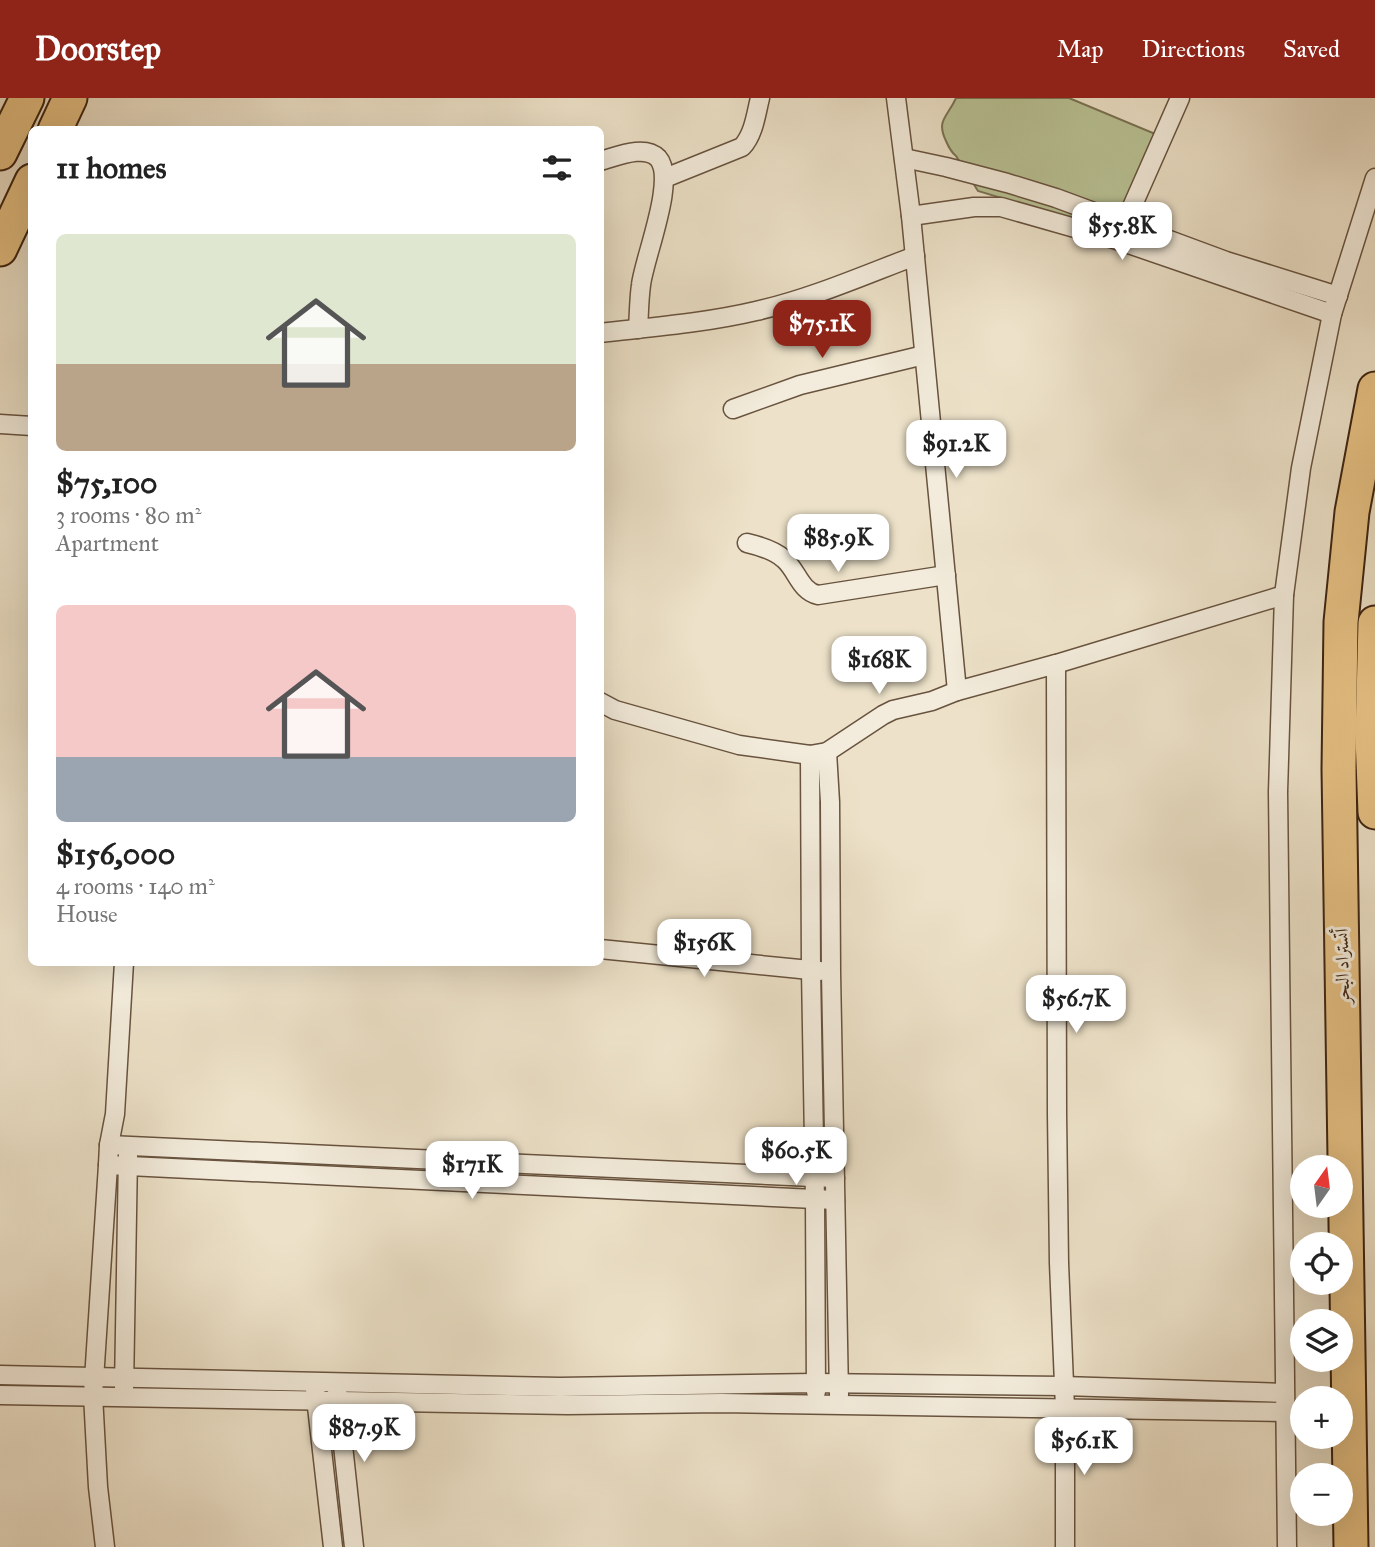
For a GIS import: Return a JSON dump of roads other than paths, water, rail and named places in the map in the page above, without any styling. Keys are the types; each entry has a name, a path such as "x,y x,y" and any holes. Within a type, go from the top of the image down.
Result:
{"highway":[{"path":"0,153 27,98"},
{"path":"57,126 70,98"},
{"path":"0,249 28,190"},
{"name":"أتستراد البحر","path":"1351,1547 1339,769 1341,622 1352,512 1375,388"},
{"path":"1375,623 1375,812"}],"street":[{"path":"665,178 743,147 751,131 760,98"},
{"path":"896,98 911,216 957,691"},
{"path":"1121,232 1180,98"},
{"path":"604,159 635,152 648,153 657,158 663,167 665,178 659,212 641,284 638,329"},
{"path":"904,159 946,167 1056,198 1121,232 1332,314"},
{"path":"1287,1547 1278,806 1284,595 1301,468 1332,314 1375,178"},
{"path":"911,216 974,207 1001,207 1121,232 1338,296"},
{"path":"604,333 700,322 756,311 806,297 915,256"},
{"path":"733,408 800,385 924,355"},
{"path":"0,424 28,426"},
{"path":"747,543 778,554 808,592 818,596 946,575"},
{"path":"604,704 739,745 776,752 818,754 893,710 932,701 957,691 1284,595"},
{"path":"1056,664 1059,1263 1065,1408 1065,1547"},
{"path":"815,1405 811,970 818,754"},
{"path":"818,754 830,802 839,1405"},
{"path":"604,949 831,972"},
{"path":"124,966 115,1114 118,1145 129,1165 124,1387"},
{"path":"118,1145 835,1178"},
{"path":"105,1547 98,1487 93,1395 108,1165 118,1145"},
{"path":"108,1165 835,1200"},
{"path":"0,1375 94,1377 124,1387"},
{"path":"0,1395 93,1395 124,1387 337,1391 816,1382 1284,1393"},
{"path":"315,1391 333,1547"},
{"path":"337,1391 568,1405 839,1405 1284,1412"},
{"path":"337,1391 354,1547"}]}
